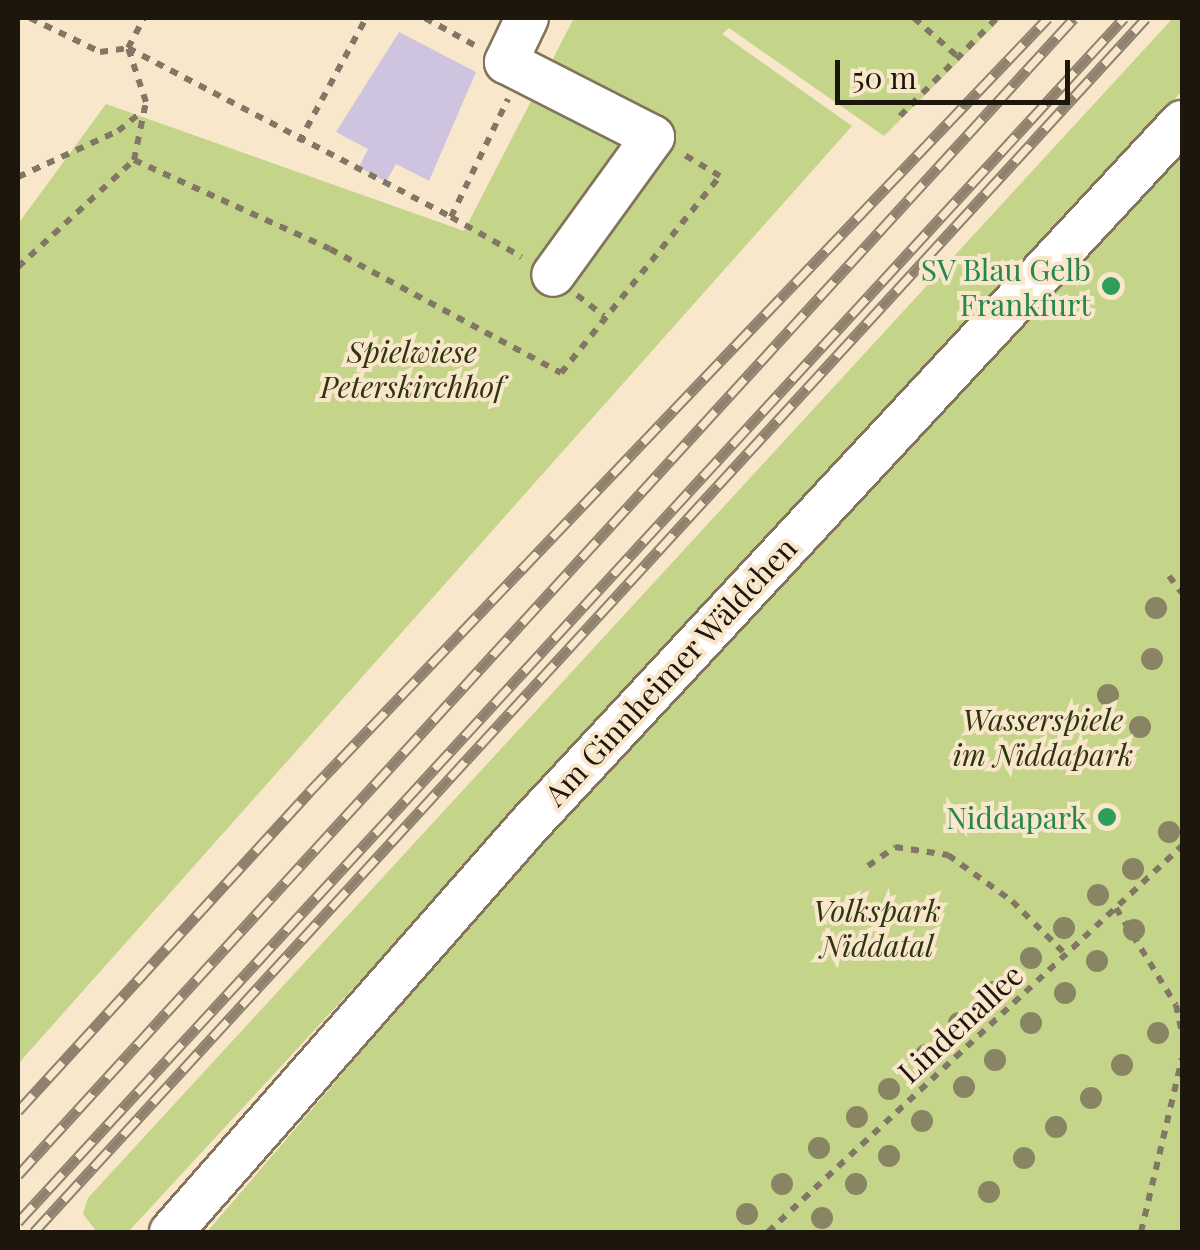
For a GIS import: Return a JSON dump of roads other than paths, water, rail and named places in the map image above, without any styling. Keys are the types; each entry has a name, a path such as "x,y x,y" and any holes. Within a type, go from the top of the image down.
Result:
{"street":[{"path":"527,18 514,66 654,137 552,275"},
{"name":"Am Ginnheimer Wäldchen","path":"170,1232 528,826 1182,122"}],"railway":[{"path":"18,1111 309,792 1048,18"},
{"path":"18,1175 1074,18"},
{"path":"18,1222 1124,18"},
{"path":"34,1232 1146,18"}],"place":[{"name":"SV Blau Gelb Frankfurt","path":"1111,286"},
{"name":"Niddapark","path":"1107,817"}],"park label":[{"name":"Spielwiese Peterskirchhof","path":"412,368"},
{"name":"Wasserspiele im Niddapark","path":"1043,736"},
{"name":"Volkspark Niddatal","path":"877,927"}]}
